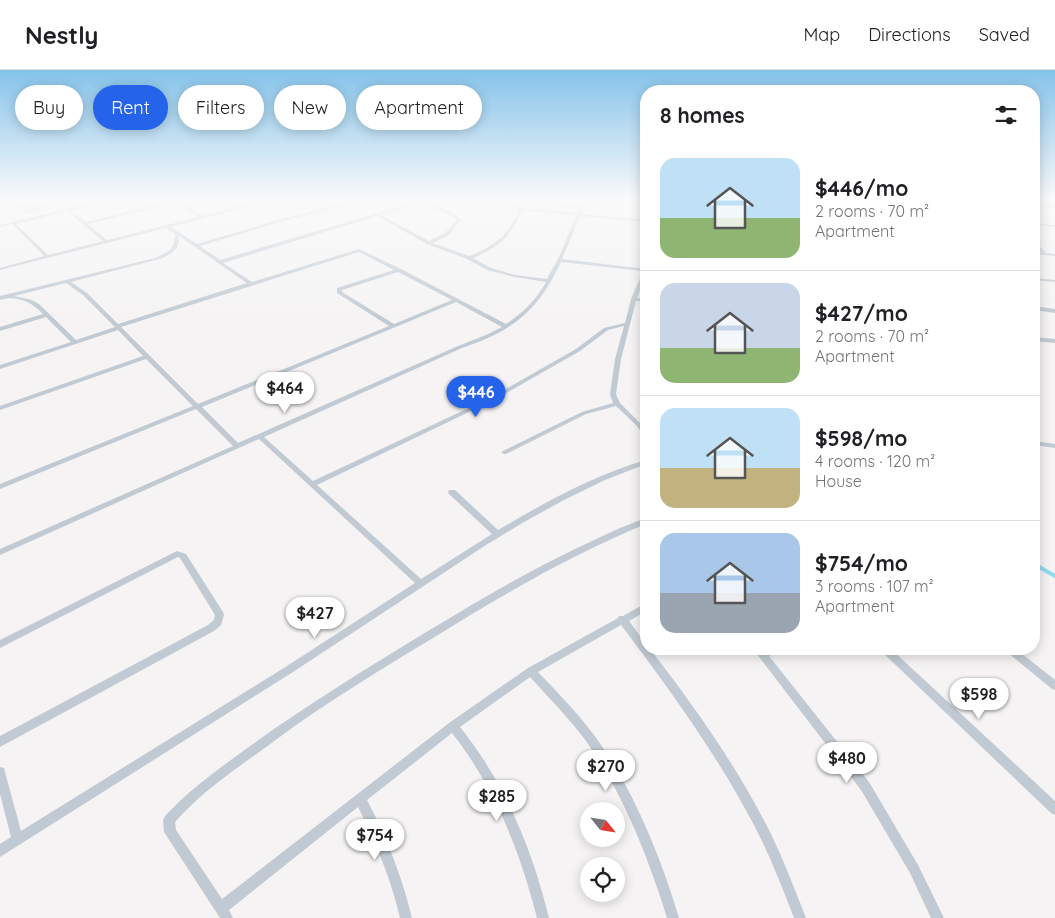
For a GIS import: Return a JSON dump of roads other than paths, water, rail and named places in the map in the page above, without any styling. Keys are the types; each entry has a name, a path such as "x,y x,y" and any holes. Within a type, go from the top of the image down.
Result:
{"street":[{"path":"31,241 47,257"},
{"path":"0,269 112,241"},
{"path":"0,298 167,255 176,248 179,241"},
{"path":"188,241 250,283"},
{"path":"196,246 214,241"},
{"path":"220,262 292,241"},
{"path":"424,241 502,273 548,281"},
{"path":"428,243 433,241"},
{"path":"469,258 498,245 502,241"},
{"path":"0,552 460,347 478,341 530,308 548,281 567,241"},
{"path":"1040,248 1045,254"},
{"path":"0,367 354,250 365,251 504,326"},
{"path":"1040,254 1055,255"},
{"path":"559,260 640,269"},
{"path":"392,326 340,293 339,290 399,270"},
{"path":"1040,280 1055,281"},
{"path":"66,281 80,289 238,447"},
{"path":"640,284 626,324 613,394 617,404 640,427"},
{"path":"8,296 30,301 75,343"},
{"path":"634,299 640,300"},
{"path":"0,487 455,301"},
{"path":"1040,309 1055,310"},
{"path":"0,329 47,315"},
{"path":"313,484 492,399 578,350 606,329 626,324"},
{"path":"1040,340 1053,341 1055,347"},
{"path":"0,408 148,356"},
{"path":"504,452 584,413 617,404"},
{"path":"260,437 420,583"},
{"path":"1040,444 1055,446"},
{"path":"0,851 332,643 496,533 586,486 640,464"},
{"path":"452,492 496,533"},
{"path":"640,526 498,593 359,677 292,722 179,808 170,820 170,832 225,913 360,799 453,726 531,672 640,610"},
{"path":"0,644 177,554 183,556 220,615 218,622 211,628 0,742"},
{"path":"622,620 640,644"},
{"path":"648,655 727,767 767,836 800,918"},
{"path":"762,655 865,786 914,869 938,918"},
{"path":"891,655 1055,809"},
{"path":"1017,655 1055,686"},
{"path":"531,672 569,713 598,749 638,823 665,891 672,918"},
{"path":"453,726 482,766 512,822 528,864 542,918"},
{"path":"0,772 17,840"},
{"path":"360,799 382,840 398,882 406,918"}],"waterway":[{"path":"1040,567 1055,576"}]}
